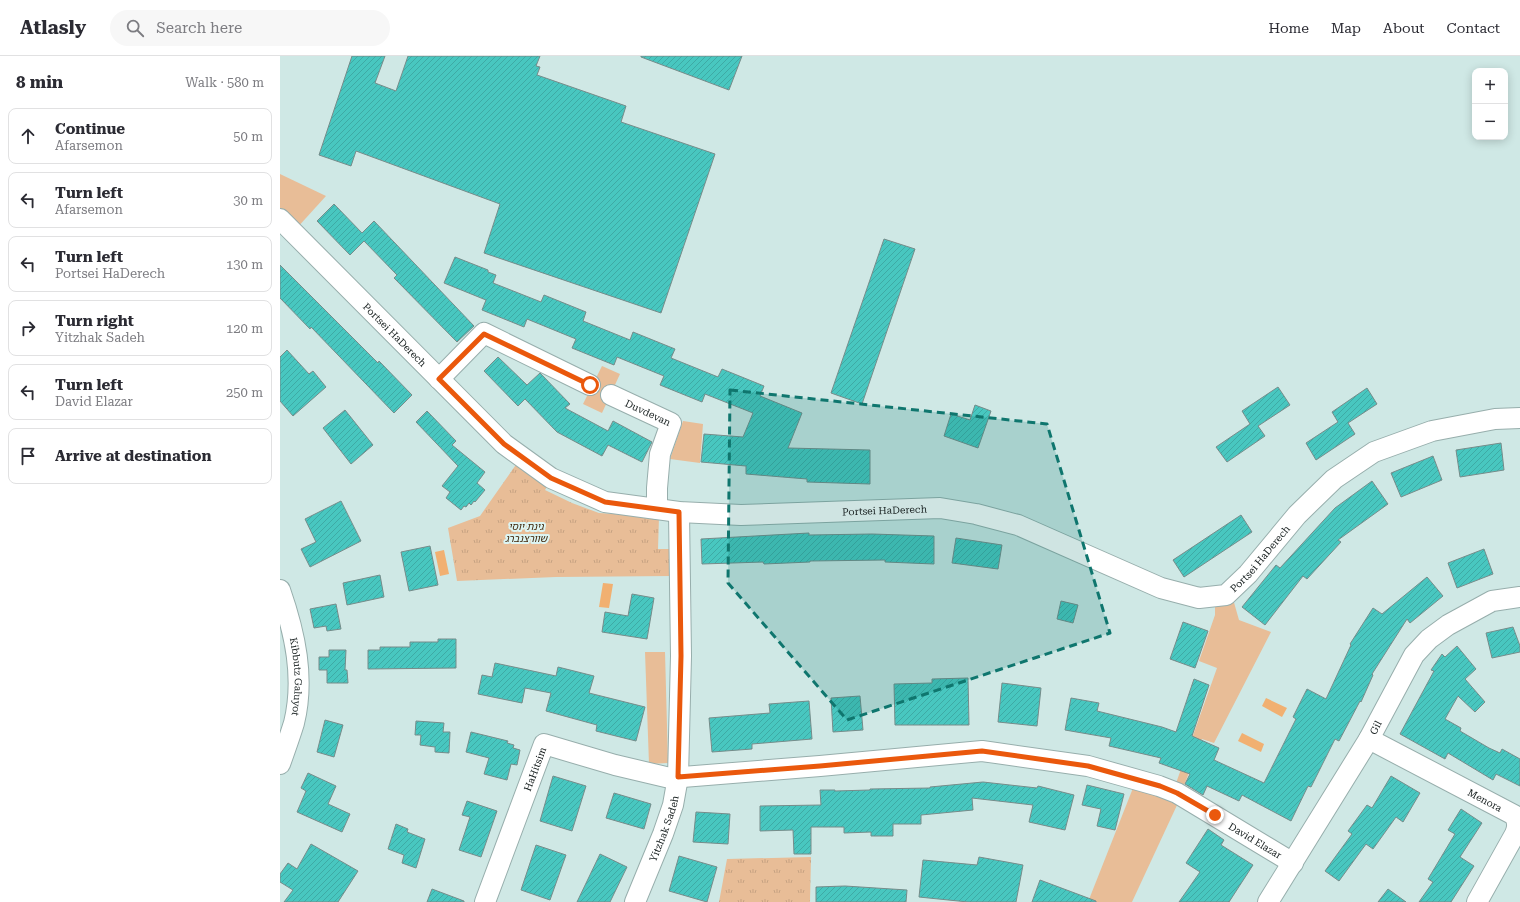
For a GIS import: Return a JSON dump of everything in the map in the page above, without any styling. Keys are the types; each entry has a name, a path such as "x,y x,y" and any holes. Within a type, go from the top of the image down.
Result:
{"street":[{"name":"Portsei HaDerech","path":"280,219 504,444 551,478 605,502 679,512 741,515 940,508 976,514 1018,525 1161,588 1199,598 1226,595 1248,574 1297,515 1334,479 1374,452 1432,432 1495,419 1520,418"},
{"path":"439,379 484,334 590,385"},
{"name":"Duvdevan","path":"611,395 671,423 660,454 657,509"},
{"name":"Yitzhak Sadeh","path":"636,902 673,805 678,777 681,656 679,512"},
{"name":"Kibbutz Galuyot","path":"280,590 297,649 299,673 298,699 294,723 280,764"},
{"name":"Gil","path":"1268,902 1369,739 1414,656 1429,639 1448,625 1492,601 1520,597"},
{"name":"Menora","path":"1369,739 1517,817 1518,828 1477,902"},
{"name":"HaHitsim","path":"485,902 544,744 662,777 678,777"},
{"name":"David Elazar","path":"678,777 982,751 1088,766 1160,786 1177,793 1293,863"}],"highlighted area":[{"path":"730,390 1047,424 1110,633 847,720 728,583"}],"green space":[{"path":"280,174 326,196 296,229 280,214"},
{"path":"602,366 620,374 602,413 583,404"},
{"path":"683,421 703,424 700,463 670,459"},
{"name":"גינת יוסי שוורצנברג","path":"520,459 551,480 545,490 572,503 599,513 659,517 658,549 673,549 673,576 556,577 457,581 448,528 480,516"},
{"path":"1231,592 1239,620 1271,632 1214,743 1202,739 1183,788 1175,786 1217,668 1199,661 1215,615 1215,597"},
{"path":"645,652 665,652 668,763 649,764"},
{"path":"1133,788 1156,793 1178,803 1132,902 1088,902"},
{"path":"811,857 810,902 719,902 727,859"}],"shaded area":[{"path":"444,550 449,574 440,576 435,552"},
{"path":"603,583 613,584 609,608 599,607"},
{"path":"1266,698 1287,708 1282,717 1262,706"},
{"path":"1242,733 1264,744 1261,752 1238,741"}],"building":[{"path":"352,56 385,56 375,83 396,91 408,56 540,56 536,66 540,67 537,75 626,106 621,122 715,154 661,313 484,253 500,204 356,151 351,166 319,155"},
{"path":"641,56 742,56 729,90"},
{"path":"334,204 362,233 374,221 474,326 457,342 394,278 397,275 364,241 350,255 317,221"},
{"path":"884,239 915,249 862,404 831,393"},
{"path":"455,257 488,270 488,272 496,275 493,283 541,302 544,295 586,312 583,321 630,340 633,332 675,349 671,358 718,377 722,369 764,386 760,396 802,413 788,448 870,450 870,484 807,482 807,479 746,474 746,466 701,462 704,434 743,437 753,413 705,394 702,402 660,385 664,376 617,357 614,365 572,348 576,339 527,319 524,327 482,310 486,300 444,283"},
{"path":"280,265 412,395 394,413 311,327 310,329 280,298"},
{"path":"287,350 309,374 313,371 326,387 293,416 280,401 280,357"},
{"path":"498,357 527,385 540,373 570,404 565,408 608,431 613,421 652,442 642,462 608,445 602,456 557,432 525,399 518,406 484,371"},
{"path":"1278,387 1290,405 1258,426 1265,436 1227,462 1216,447 1250,424 1242,411"},
{"path":"1367,388 1377,404 1348,423 1355,434 1316,460 1306,443 1338,422 1332,412"},
{"path":"975,405 991,411 978,448 944,436 951,414 970,420"},
{"path":"345,410 373,445 351,464 323,428"},
{"path":"427,411 456,441 452,445 485,472 477,483 485,490 475,502 474,501 471,505 469,503 461,510 446,498 450,492 442,486 458,466 416,422"},
{"path":"1501,443 1504,470 1460,477 1456,450"},
{"path":"1433,456 1442,480 1401,497 1391,473"},
{"path":"1372,481 1388,504 1338,540 1341,542 1307,579 1303,576 1265,625 1242,607 1276,565 1280,568 1335,508"},
{"path":"341,501 361,541 310,567 301,549 316,542 305,519"},
{"path":"1241,515 1252,532 1184,577 1173,560"},
{"path":"809,533 809,535 872,534 934,536 934,564 885,562 885,560 810,561 764,564 763,562 702,564 701,539"},
{"path":"956,538 1002,545 998,569 952,563"},
{"path":"430,546 438,585 409,591 401,552"},
{"path":"1484,549 1493,574 1457,588 1448,563"},
{"path":"380,575 384,597 347,605 343,583"},
{"path":"1427,577 1443,596 1410,623 1407,619 1372,674 1373,675 1361,702 1360,701 1339,741 1335,739 1311,787 1308,786 1291,821 1242,795 1239,801 1207,786 1203,795 1185,784 1190,774 1159,763 1161,758 1109,746 1111,738 1065,730 1071,698 1099,703 1097,711 1162,727 1176,732 1194,679 1209,685 1192,736 1219,748 1214,760 1264,783 1296,719 1293,717 1307,689 1326,699 1351,645 1350,644 1373,608 1382,614"},
{"path":"632,594 654,598 647,639 602,632 605,612 628,616"},
{"path":"1061,601 1078,605 1073,623 1057,619"},
{"path":"336,604 341,629 327,631 326,626 314,628 310,609"},
{"path":"1183,622 1208,631 1195,668 1170,659"},
{"path":"1513,627 1520,646 1520,652 1492,658 1486,633"},
{"path":"438,639 456,639 456,668 368,669 368,650 380,650 380,647 410,647 410,642 438,642"},
{"path":"1457,646 1476,669 1465,679 1485,702 1475,712 1458,696 1445,719 1461,728 1460,731 1489,748 1500,753 1502,749 1520,759 1520,786 1496,774 1493,780 1448,753 1445,759 1400,734 1434,671 1431,670 1442,654 1445,657"},
{"path":"329,650 346,650 345,670 347,670 348,683 327,683 327,670 319,670 319,657 329,657"},
{"path":"495,663 556,676 558,667 594,676 589,693 645,707 636,741 596,731 597,725 546,711 551,693 525,688 522,703 478,694 482,675 492,677"},
{"path":"968,678 969,725 895,725 894,684 932,683 932,679"},
{"path":"1002,683 1041,688 1037,726 998,722"},
{"path":"860,696 863,730 833,732 831,698"},
{"path":"809,701 812,739 752,744 752,749 712,752 709,718 770,713 769,704"},
{"path":"325,720 343,725 334,757 317,752"},
{"path":"416,721 444,723 443,732 450,732 449,753 435,752 435,747 420,745 421,735 415,735"},
{"path":"471,732 508,741 507,743 514,745 513,748 520,750 517,765 511,764 507,780 484,774 489,758 466,752"},
{"path":"308,773 336,786 328,804 350,814 342,832 297,812 306,791 301,788"},
{"path":"553,776 586,786 572,831 540,821"},
{"path":"1391,776 1420,793 1403,822 1396,817 1373,849 1366,844 1339,881 1325,871 1352,834 1348,831 1367,805 1372,808"},
{"path":"983,782 1037,788 1038,786 1074,795 1065,830 1029,822 1033,805 972,798 973,810 921,815 921,824 893,824 893,836 871,836 871,832 844,833 844,827 811,827 811,854 794,854 793,830 760,831 760,806 821,805 820,790 835,791 930,788"},
{"path":"1087,785 1124,794 1115,830 1097,826 1101,809 1082,805"},
{"path":"614,793 651,804 644,829 606,818"},
{"path":"467,801 497,811 481,857 459,850 470,817 462,815"},
{"path":"1461,809 1482,823 1460,857 1474,866 1451,902 1419,902 1433,882 1428,879 1455,834 1448,830"},
{"path":"696,812 730,814 728,844 693,842"},
{"path":"396,824 408,829 407,832 425,839 416,868 402,863 404,855 388,849"},
{"path":"1208,829 1224,840 1221,845 1253,865 1229,902 1179,902 1200,872 1186,863"},
{"path":"311,844 358,871 338,902 284,902 293,890 280,882 280,874 288,863 297,869"},
{"path":"536,845 566,855 550,900 521,890"},
{"path":"600,854 627,867 610,902 577,902"},
{"path":"679,856 717,867 707,902 669,891"},
{"path":"979,857 1023,865 1016,902 968,902 919,897 923,860 977,865"},
{"path":"1040,880 1096,901 1096,902 1032,902"},
{"path":"845,886 907,890 906,902 816,902 816,887"},
{"path":"432,889 464,901 464,902 427,902"},
{"path":"1388,889 1406,902 1378,902"}],"route":[{"path":"590,385 484,334 439,379 504,444 551,478 605,502 679,512 681,656 678,777 982,751 1088,766 1160,786 1177,793 1215,815"}]}
